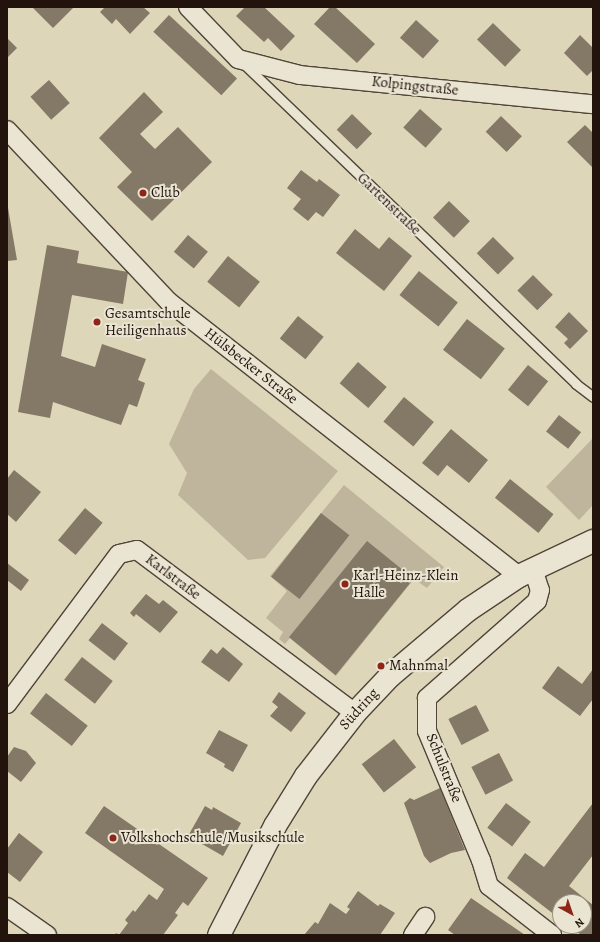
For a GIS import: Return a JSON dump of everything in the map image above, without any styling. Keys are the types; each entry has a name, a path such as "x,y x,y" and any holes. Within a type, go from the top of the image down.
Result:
{"street":[{"name":"Gartenstraße","path":"188,7 238,58"},
{"name":"Kolpingstraße","path":"238,58 300,75 593,104"},
{"name":"Hülsbecker Straße","path":"7,130 168,301 526,573"},
{"name":"Südring","path":"219,935 275,826 306,776 355,713 390,676 468,610 526,573 593,541"},
{"name":"Karlstraße","path":"7,704 119,554 137,550 355,713"},
{"name":"Schulstraße","path":"526,573 540,590 537,601 427,698 427,730 481,860 489,886 552,935"},
{"path":"7,907 47,935"},
{"path":"413,935 425,917"}],"lane":[{"name":"Gartenstraße","path":"238,58 576,384 593,397"}],"shaded area":[{"path":"211,369 338,471 265,558 248,560 178,495 187,473 169,444 194,389"},
{"path":"593,438 593,505 579,520 546,487"},
{"name":"Karl-Heinz-Klein Halle","path":"344,485 444,567 427,588 414,579 336,676 290,638 285,644 279,639 283,632 266,618 287,591 270,576"}],"building":[{"path":"32,7 74,7 53,28"},
{"path":"105,7 143,7 150,13 130,34 116,19 112,24 100,12"},
{"path":"245,7 264,7 295,36 281,51 268,38 264,42 236,16"},
{"path":"330,7 335,7 375,44 357,63 314,24"},
{"path":"169,15 237,78 221,95 153,32"},
{"path":"416,20 439,41 423,59 400,38"},
{"path":"493,23 521,50 505,67 477,40"},
{"path":"580,35 593,48 593,70 587,76 564,53"},
{"path":"7,38 17,48 7,58"},
{"path":"49,80 70,103 51,120 30,97"},
{"path":"144,92 163,112 140,134 155,149 178,127 212,162 152,221 117,187 132,172 99,138"},
{"path":"420,109 442,129 426,148 403,128"},
{"path":"352,114 372,133 357,149 337,130"},
{"path":"501,116 522,136 507,152 486,132"},
{"path":"585,125 593,133 593,168 567,142"},
{"path":"301,170 317,182 319,179 340,195 323,217 316,212 308,221 293,209 301,199 287,188"},
{"path":"449,201 470,221 454,238 433,218"},
{"path":"7,202 17,260 7,261"},
{"path":"355,229 379,249 389,237 412,256 384,291 336,253"},
{"path":"188,235 208,252 194,269 174,252"},
{"path":"493,237 514,258 498,274 477,253"},
{"path":"47,245 79,251 77,263 128,272 123,304 72,295 61,356 95,367 102,344 146,359 138,380 145,383 137,407 129,404 121,425 53,402 50,418 18,412"},
{"path":"228,256 260,282 239,307 207,282"},
{"path":"419,271 458,302 438,327 399,295"},
{"path":"533,275 553,295 537,310 517,291"},
{"path":"569,312 588,331 570,349 564,343 568,339 555,327"},
{"path":"298,316 324,337 305,359 280,339"},
{"path":"467,319 505,349 481,379 443,350"},
{"path":"358,362 387,387 368,408 340,383"},
{"path":"528,365 548,381 528,406 508,390"},
{"path":"404,397 434,422 413,447 383,422"},
{"path":"559,415 581,432 568,449 546,432"},
{"path":"451,429 488,460 469,483 447,465 438,476 422,463"},
{"path":"14,470 41,492 16,522 7,514 7,479"},
{"path":"510,479 554,514 538,533 495,498"},
{"path":"85,508 103,523 76,555 58,540"},
{"path":"321,513 349,535 299,599 271,577"},
{"path":"367,541 414,579 336,675 289,637"},
{"path":"7,563 29,580 21,591 7,580"},
{"path":"146,594 159,604 163,600 178,612 160,633 136,614 134,617 130,613"},
{"path":"102,623 128,643 114,661 88,640"},
{"path":"223,647 243,664 229,682 201,662 211,649 217,654"},
{"path":"82,657 113,681 95,704 64,680"},
{"path":"558,666 582,684 593,669 593,699 580,716 542,688"},
{"path":"279,692 306,713 291,732 270,716 278,707 272,702"},
{"path":"46,693 88,726 72,746 30,713"},
{"path":"476,705 489,731 462,745 448,719"},
{"path":"219,730 248,745 233,772 224,767 225,764 206,753"},
{"path":"394,739 416,767 384,793 362,764"},
{"path":"14,747 26,751 36,763 21,782 7,771 7,757"},
{"path":"499,753 513,781 485,795 471,767"},
{"path":"440,788 465,850 451,853 430,863 424,856 404,803 410,798 414,800"},
{"path":"506,803 531,822 512,846 487,828"},
{"path":"593,803 593,855 569,886 579,894 552,894 552,913 507,878 525,853 544,867"},
{"path":"104,806 208,878 188,906 183,902 175,913 178,915 163,935 119,935 128,923 125,920 133,910 135,912 149,894 157,900 164,889 85,833"},
{"path":"205,806 212,810 213,807 241,823 223,856 188,836"},
{"path":"19,833 43,852 20,882 7,872 7,849"},
{"path":"358,891 378,906 380,904 395,913 380,935 304,935 315,922 318,924 330,903 346,914 350,909 347,907"},
{"path":"471,898 525,935 455,935 448,930"},
{"path":"592,904 593,935 580,934 592,934"}],"place":[{"name":"Club","path":"143,193"},
{"name":"Gesamtschule Heiligenhaus","path":"97,322"},
{"name":"Karl-Heinz-Klein Halle","path":"345,584"},
{"name":"Mahnmal","path":"381,666"},
{"name":"Volkshochschule/Musikschule","path":"113,838"}]}
